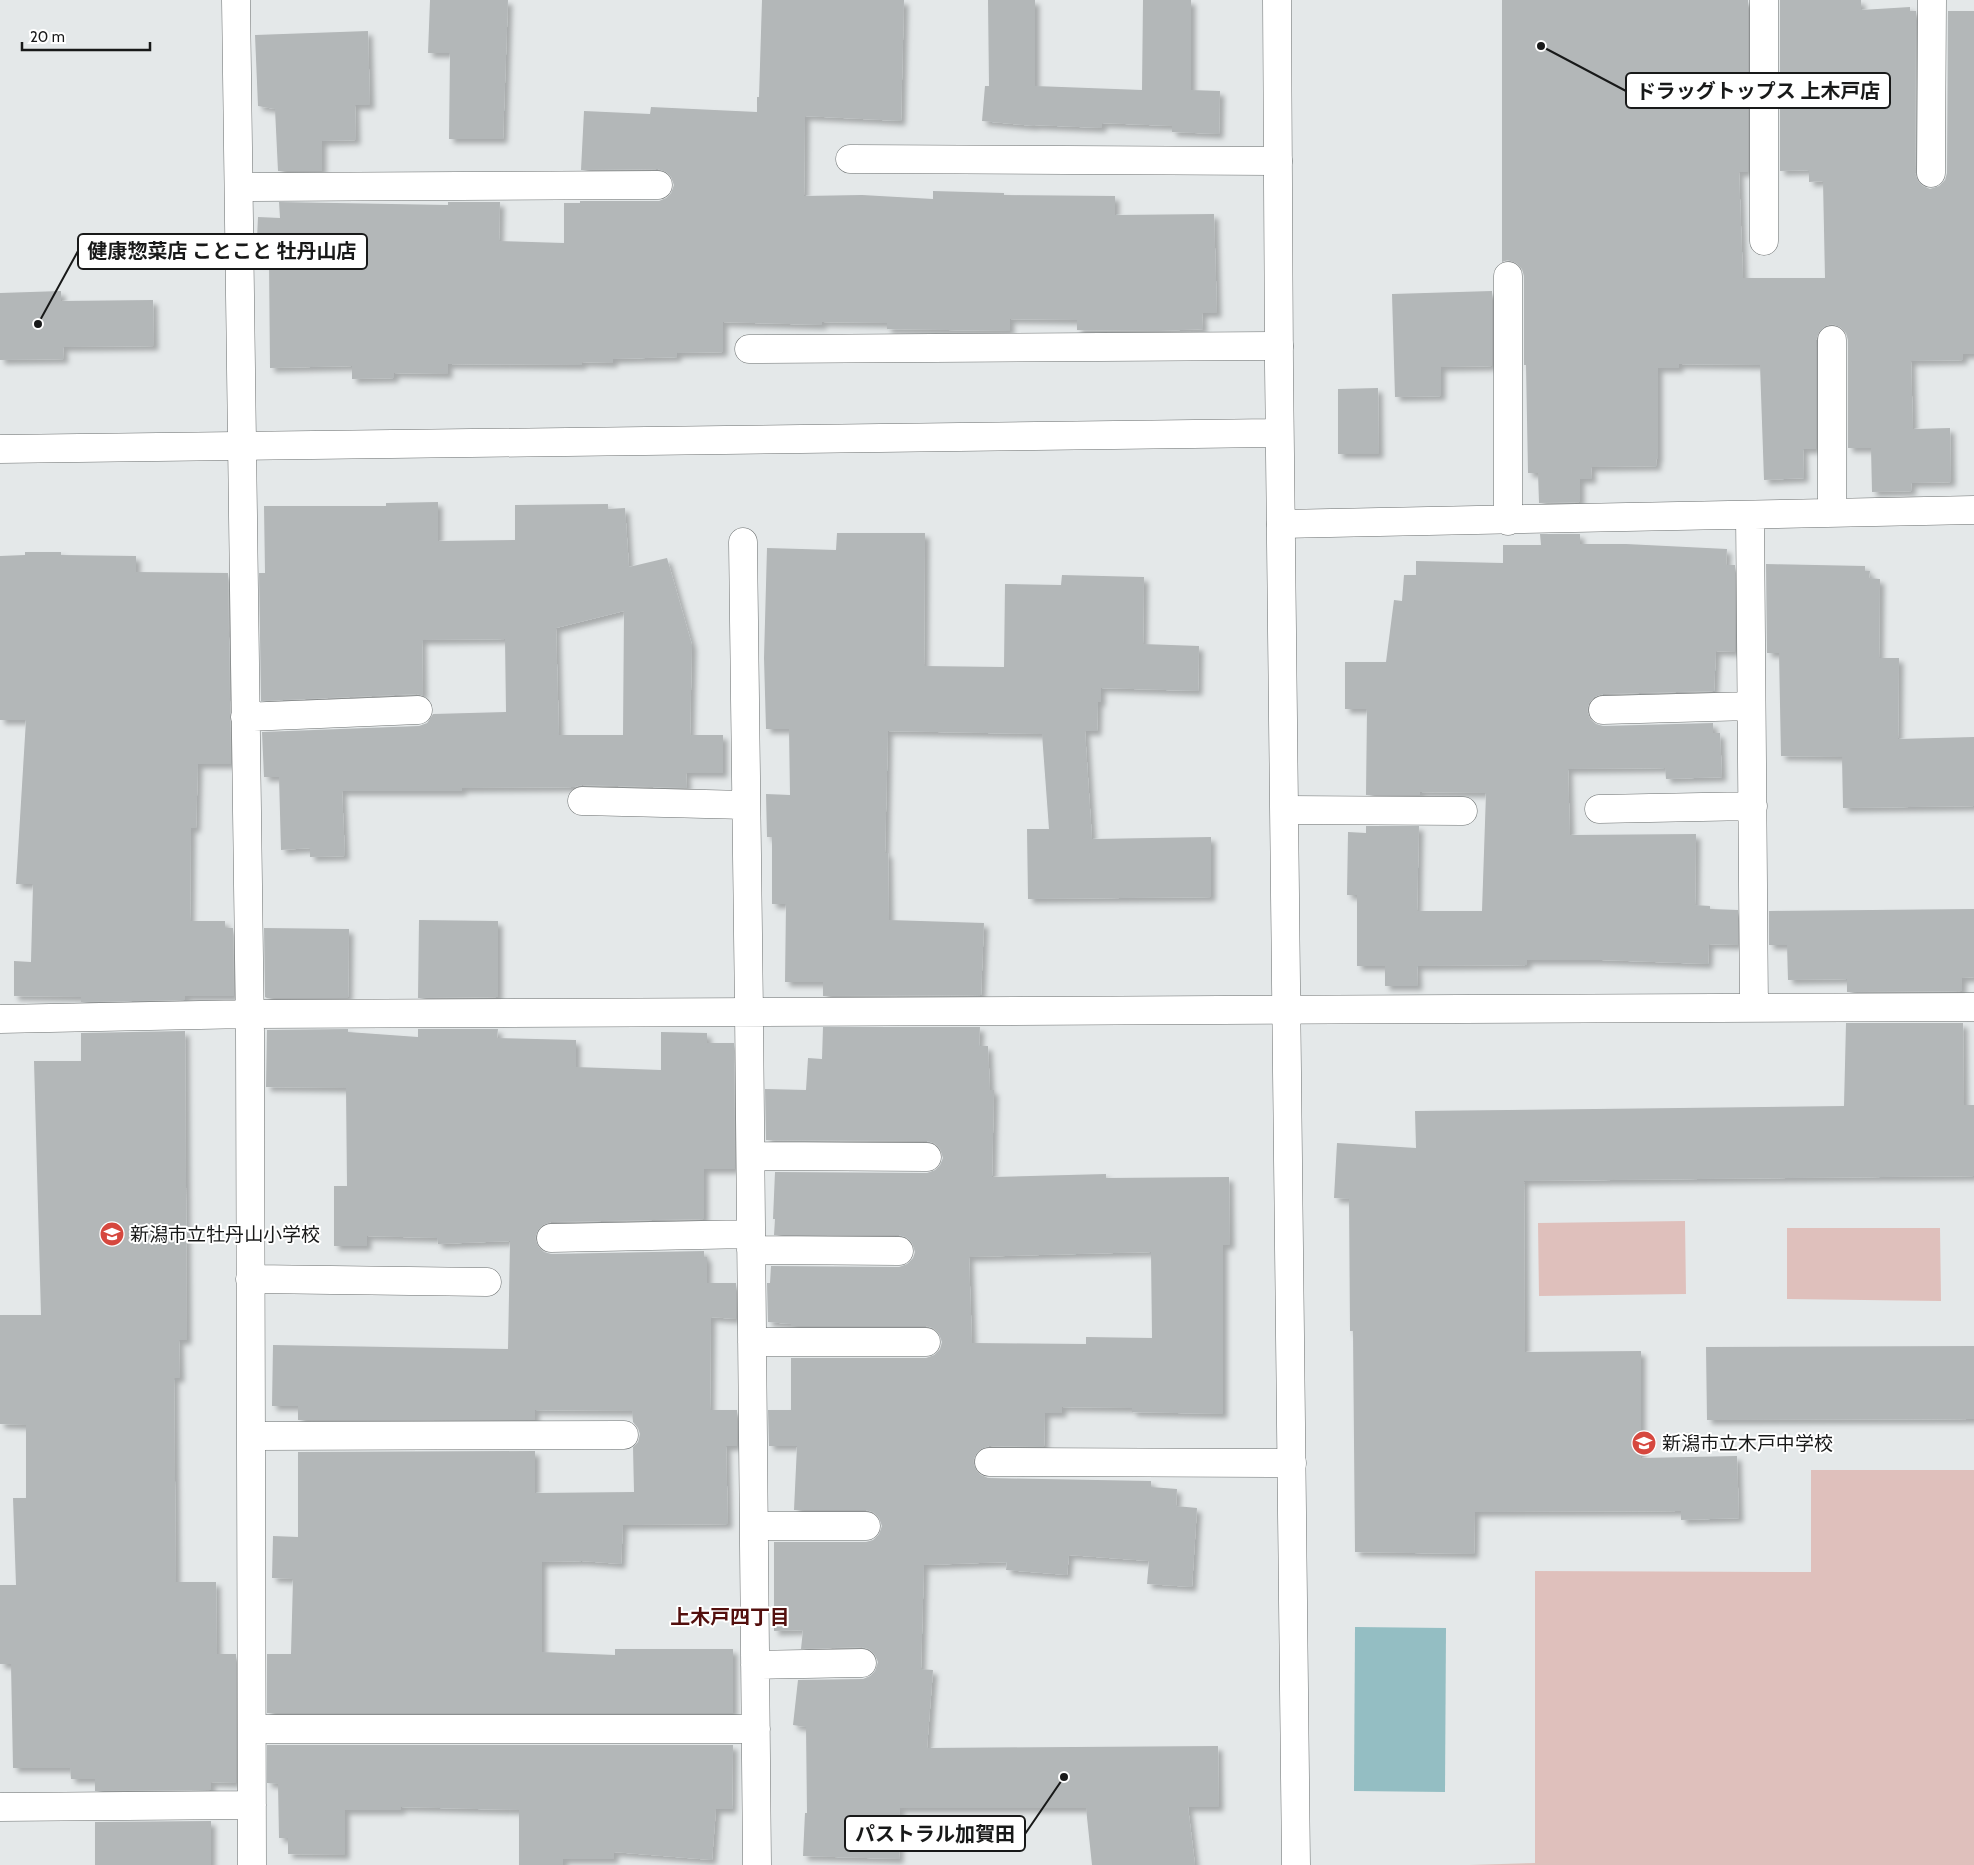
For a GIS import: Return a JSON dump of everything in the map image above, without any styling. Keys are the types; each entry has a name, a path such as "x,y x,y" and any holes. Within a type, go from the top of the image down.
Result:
{"street":[{"path":"236,0 250,1014 252,1865"},
{"path":"1277,0 1279,433 1282,524 1296,1865"},
{"path":"1764,0 1764,241"},
{"path":"1931,173 1932,0"},
{"path":"850,159 1278,161"},
{"path":"239,187 658,185"},
{"path":"1508,276 1508,520"},
{"path":"1832,340 1832,513"},
{"path":"749,349 1279,346"},
{"path":"0,449 1279,433"},
{"path":"1282,524 1974,510"},
{"path":"1750,515 1754,1008"},
{"path":"742,542 751,1156 757,1865"},
{"path":"1602,710 1751,706"},
{"path":"245,717 418,710"},
{"path":"582,801 746,805"},
{"path":"1599,809 1753,806"},
{"path":"1285,810 1463,811"},
{"path":"0,1018 250,1014 1974,1007"},
{"path":"751,1156 928,1157"},
{"path":"551,1238 751,1242 899,1251"},
{"path":"250,1279 487,1282"},
{"path":"752,1342 926,1342"},
{"path":"251,1436 624,1435"},
{"path":"989,1462 1292,1463"},
{"path":"754,1526 866,1526"},
{"path":"755,1665 862,1663"},
{"path":"252,1729 756,1729"},
{"path":"0,1807 252,1805"}],"shaded area":[{"path":"1685,1221 1686,1294 1539,1296 1538,1223"},
{"path":"1787,1228 1940,1228 1941,1301 1787,1299"},
{"path":"1811,1470 1974,1470 1974,1865 1469,1865 1535,1863 1535,1571 1811,1572"}],"water":[{"path":"1355,1627 1446,1628 1445,1792 1354,1791"}],"building":[{"path":"430,0 508,0 503,139 449,139 450,53 428,53"},
{"path":"762,0 904,0 901,121 805,116 804,196 862,195 933,199 933,191 1004,193 1004,195 1115,196 1115,215 1214,214 1217,313 1202,313 1203,329 1158,331 1077,330 1077,320 1010,319 1010,331 887,329 887,323 822,322 822,325 723,322 723,352 677,353 677,357 613,359 613,363 582,362 582,365 448,364 448,374 394,373 394,378 352,379 352,366 270,368 269,262 256,261 258,217 280,218 279,202 448,205 448,202 500,202 499,241 564,243 564,203 580,203 580,201 659,201 671,193 674,185 671,177 666,172 658,169 581,170 584,111 650,114 651,107 757,112"},
{"path":"988,0 1035,0 1035,86 1142,90 1143,0 1191,0 1191,90 1220,91 1219,134 1172,132 1172,126 1102,123 1102,128 1034,126 982,121 985,86 989,86"},
{"path":"1502,0 1748,0 1748,172 1739,172 1743,278 1825,278 1823,181 1809,182 1809,170 1780,171 1780,0 1861,0 1861,10 1910,7 1910,11 1916,11 1915,173 1918,181 1930,189 1939,186 1945,180 1947,173 1948,11 1974,11 1974,354 1963,354 1963,360 1911,361 1913,429 1950,428 1951,482 1911,483 1912,491 1872,492 1871,448 1848,448 1848,340 1846,333 1840,327 1832,324 1825,326 1819,332 1816,340 1816,449 1803,449 1804,478 1764,480 1760,365 1679,364 1679,368 1658,368 1657,466 1591,467 1592,479 1580,479 1580,502 1539,503 1538,473 1528,473 1526,365 1524,365 1524,276 1522,269 1516,263 1508,260 1502,262"},
{"path":"368,31 370,105 355,105 356,140 322,141 322,171 278,171 275,109 258,106 255,35"},
{"path":"61,291 61,301 153,300 154,346 63,347 64,359 0,360 0,293"},
{"path":"1492,291 1492,366 1441,367 1441,396 1395,397 1392,294"},
{"path":"1378,388 1379,454 1338,454 1338,389"},
{"path":"438,502 438,541 515,540 515,505 608,504 608,509 625,508 629,567 667,558 692,645 690,735 723,735 723,773 686,773 687,788 582,785 574,787 462,788 462,791 342,791 345,856 310,857 310,848 281,850 279,777 264,777 262,732 419,726 427,723 433,714 506,712 505,639 422,640 423,696 417,694 261,701 259,573 265,573 264,506 386,506 386,503","holes":["624,611 623,735 559,735 556,628"]},
{"path":"837,533 925,533 924,666 1004,667 1005,584 1061,585 1062,575 1144,577 1143,644 1199,646 1198,691 1101,688 1101,702 1098,702 1097,731 1085,731 1092,839 1211,837 1211,897 1028,899 1027,829 1049,829 1042,734 888,731 885,853 888,853 889,920 984,923 981,995 823,996 823,982 785,982 786,904 772,904 772,837 767,837 766,794 790,795 789,729 766,729 764,658 767,548 836,550"},
{"path":"1540,534 1580,534 1580,544 1626,544 1727,549 1726,565 1735,565 1735,652 1716,651 1714,691 1603,694 1594,697 1589,703 1587,710 1590,719 1596,724 1603,726 1713,723 1713,733 1720,733 1722,777 1666,779 1665,768 1568,769 1570,835 1696,834 1695,905 1710,906 1710,909 1738,910 1738,945 1709,944 1708,964 1602,960 1527,960 1527,965 1417,966 1418,986 1385,986 1385,966 1357,966 1357,895 1347,895 1348,832 1366,833 1366,826 1419,826 1417,911 1482,911 1486,793 1420,792 1420,795 1366,795 1367,709 1345,709 1345,662 1386,662 1394,600 1402,601 1404,575 1416,575 1416,561 1503,563 1503,545 1541,545"},
{"path":"25,552 61,552 61,555 136,556 136,572 228,573 231,764 198,764 196,828 191,828 190,921 225,921 225,928 233,928 234,996 185,996 185,1000 81,1002 81,997 14,996 14,961 31,962 33,884 16,884 26,720 0,720 0,556 25,555"},
{"path":"1766,564 1865,566 1865,571 1870,571 1869,578 1880,579 1879,658 1899,658 1898,739 1974,737 1974,806 1843,808 1842,757 1781,756 1779,653 1767,653"},
{"path":"1974,909 1974,977 1962,978 1962,991 1847,992 1847,979 1788,980 1787,945 1769,945 1769,911"},
{"path":"419,920 498,921 498,997 418,998"},
{"path":"264,928 349,929 348,998 265,997"},
{"path":"1846,1023 1963,1023 1964,1105 1974,1105 1974,1176 1524,1181 1525,1352 1641,1351 1641,1458 1737,1456 1739,1518 1681,1520 1681,1511 1475,1512 1474,1554 1355,1552 1353,1331 1350,1331 1349,1199 1334,1198 1337,1143 1416,1148 1415,1111 1844,1106"},
{"path":"823,1027 980,1027 979,1046 988,1046 990,1090 994,1090 992,1177 1106,1174 1106,1178 1229,1177 1230,1245 1223,1245 1223,1414 1132,1412 1132,1408 1062,1407 1062,1413 1045,1413 1044,1447 989,1446 981,1449 973,1461 976,1470 988,1478 1151,1481 1151,1487 1177,1489 1176,1506 1197,1508 1192,1587 1147,1584 1149,1561 1069,1555 1067,1575 1006,1570 1007,1562 924,1565 921,1669 933,1670 927,1748 1218,1746 1219,1807 1188,1807 1195,1865 1092,1865 1086,1808 900,1808 899,1859 803,1856 805,1813 807,1813 806,1727 793,1725 798,1680 863,1679 875,1671 878,1662 875,1655 869,1649 862,1647 801,1649 803,1630 774,1631 774,1542 866,1542 873,1540 879,1534 882,1526 879,1518 873,1512 866,1510 794,1510 797,1446 769,1446 768,1410 791,1410 791,1358 926,1358 934,1355 940,1349 942,1342 939,1334 933,1328 926,1326 791,1326 791,1324 768,1322 767,1283 770,1283 771,1266 899,1267 907,1264 913,1258 915,1252 912,1243 906,1237 899,1235 774,1235 775,1172 927,1173 935,1170 943,1158 940,1149 934,1143 927,1141 766,1140 765,1089 806,1090 808,1058 822,1059","holes":["1151,1252 1152,1338 1086,1337 1086,1344 972,1343 969,1257"]},
{"path":"348,1029 348,1032 418,1037 418,1029 498,1029 497,1038 576,1040 576,1067 661,1070 661,1032 707,1033 707,1043 734,1043 735,1169 704,1169 704,1219 551,1222 543,1225 538,1230 535,1238 538,1246 544,1252 551,1254 704,1251 704,1257 707,1257 707,1283 736,1283 736,1319 711,1317 710,1410 737,1410 737,1446 726,1446 728,1524 623,1525 621,1564 582,1561 542,1562 542,1652 615,1655 615,1649 733,1649 733,1713 267,1713 267,1654 291,1654 293,1579 272,1578 273,1536 298,1537 298,1452 535,1451 535,1493 634,1492 633,1447 638,1442 640,1434 633,1422 632,1411 535,1410 535,1420 298,1420 298,1406 272,1406 273,1345 508,1349 510,1241 438,1244 437,1238 367,1236 367,1246 334,1246 334,1186 347,1186 346,1088 266,1087 267,1030"},
{"path":"185,1031 187,1340 179,1340 180,1378 174,1378 176,1582 216,1582 217,1654 236,1654 236,1783 211,1782 211,1790 95,1791 95,1779 71,1779 70,1768 13,1768 11,1664 0,1664 0,1585 16,1585 13,1498 26,1498 26,1425 0,1424 0,1315 41,1315 34,1061 81,1061 81,1033"},
{"path":"1974,1346 1974,1419 1707,1420 1706,1347"},
{"path":"267,1745 733,1745 732,1809 716,1809 712,1860 614,1852 614,1859 563,1859 563,1865 519,1865 519,1810 401,1807 401,1810 345,1810 345,1855 288,1854 288,1838 279,1838 278,1784 267,1783"},
{"path":"211,1821 211,1865 95,1865 95,1822"}],"place":[{"name":"ドラッグトップス 上木戸店","path":"1541,46"},
{"name":"健康惣菜店 ことこと 牡丹山店","path":"38,324"},
{"name":"新潟市立牡丹山小学校","path":"112,1234"},
{"name":"新潟市立木戸中学校","path":"1644,1443"},
{"name":"パストラル加賀田","path":"1064,1777"}],"district":[{"name":"上木戸四丁目","path":"730,1617"}]}
